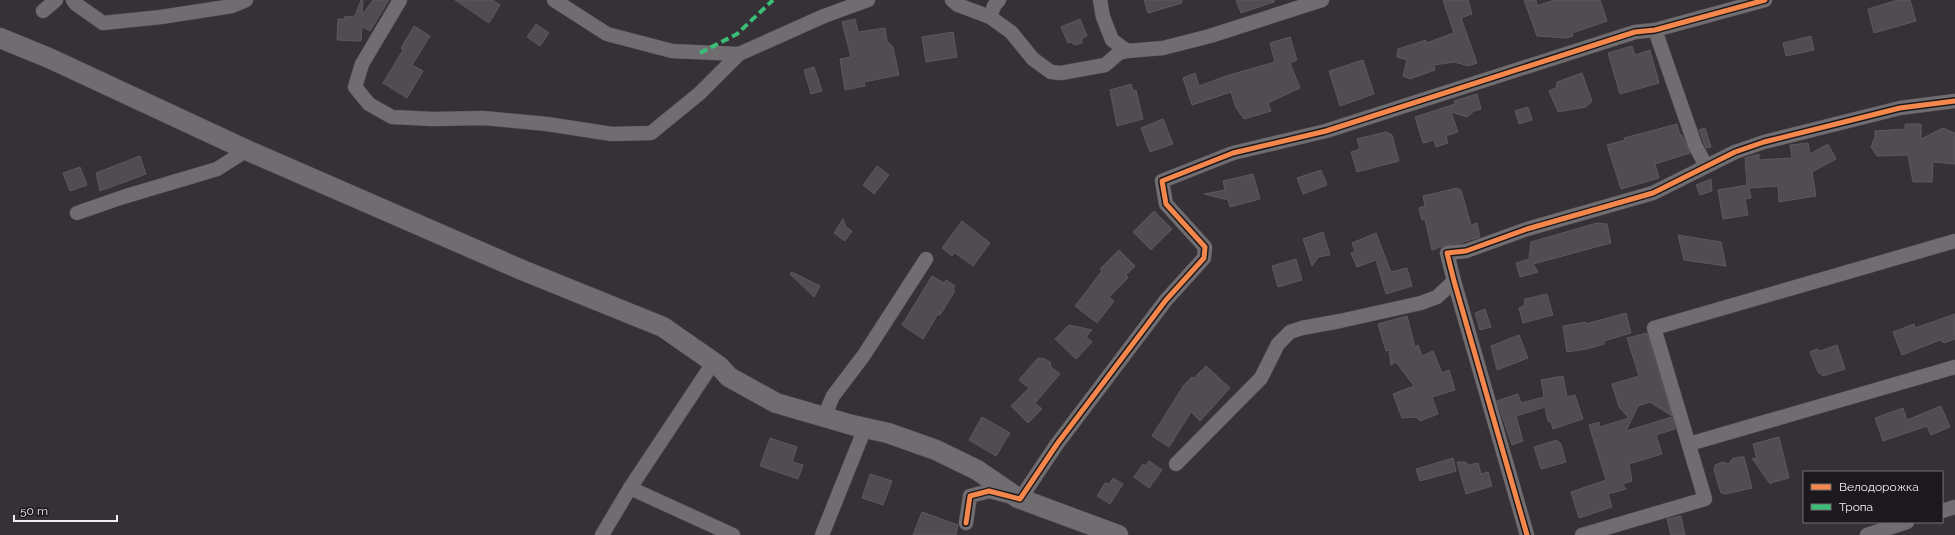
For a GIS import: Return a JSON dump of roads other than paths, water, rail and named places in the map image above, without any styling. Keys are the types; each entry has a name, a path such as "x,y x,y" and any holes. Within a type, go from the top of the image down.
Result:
{"main road":[{"path":"0,38 49,58 247,150 522,270 663,327 713,363 729,377 776,403 865,428 888,432 936,450 977,470 1020,499 1118,535"}],"street":[{"path":"44,11 56,0"},
{"path":"73,0 76,4 103,23 168,16 232,6 246,0"},
{"path":"400,0 362,64 355,87 369,104 392,117 433,119 483,118 547,124 612,134 651,134 700,94 739,54 824,16 868,0"},
{"path":"554,0 607,34 672,51 739,54"},
{"path":"952,0 958,5 990,17 1011,32 1033,59 1051,72 1061,73 1105,65 1119,53 1127,51 1163,48 1210,36 1322,0"},
{"path":"990,17 994,6 999,0"},
{"path":"1100,0 1103,17 1112,40 1127,51"},
{"path":"966,523 970,496 989,491 1020,499 1057,444 1166,300 1204,258 1205,247 1166,204 1162,181 1233,153 1326,130 1635,32 1655,30 1764,0"},
{"path":"1655,30 1696,146 1706,166"},
{"path":"1527,535 1447,253 1466,251 1526,229 1653,193 1735,152 1810,130 1900,108 1955,101"},
{"path":"77,213 123,197 217,169 247,150"},
{"path":"1582,535 1705,499 1654,328 1955,241"},
{"path":"824,417 833,396 864,355 926,259"},
{"path":"1176,464 1261,378 1278,344 1290,332 1302,328 1340,322 1421,303 1437,297 1454,282"},
{"path":"602,535 630,488 713,363"},
{"path":"1689,444 1955,367"},
{"path":"822,535 865,428"},
{"path":"630,488 733,535"},
{"path":"1943,511 1955,507"},
{"path":"1867,535 1904,523"}]}
